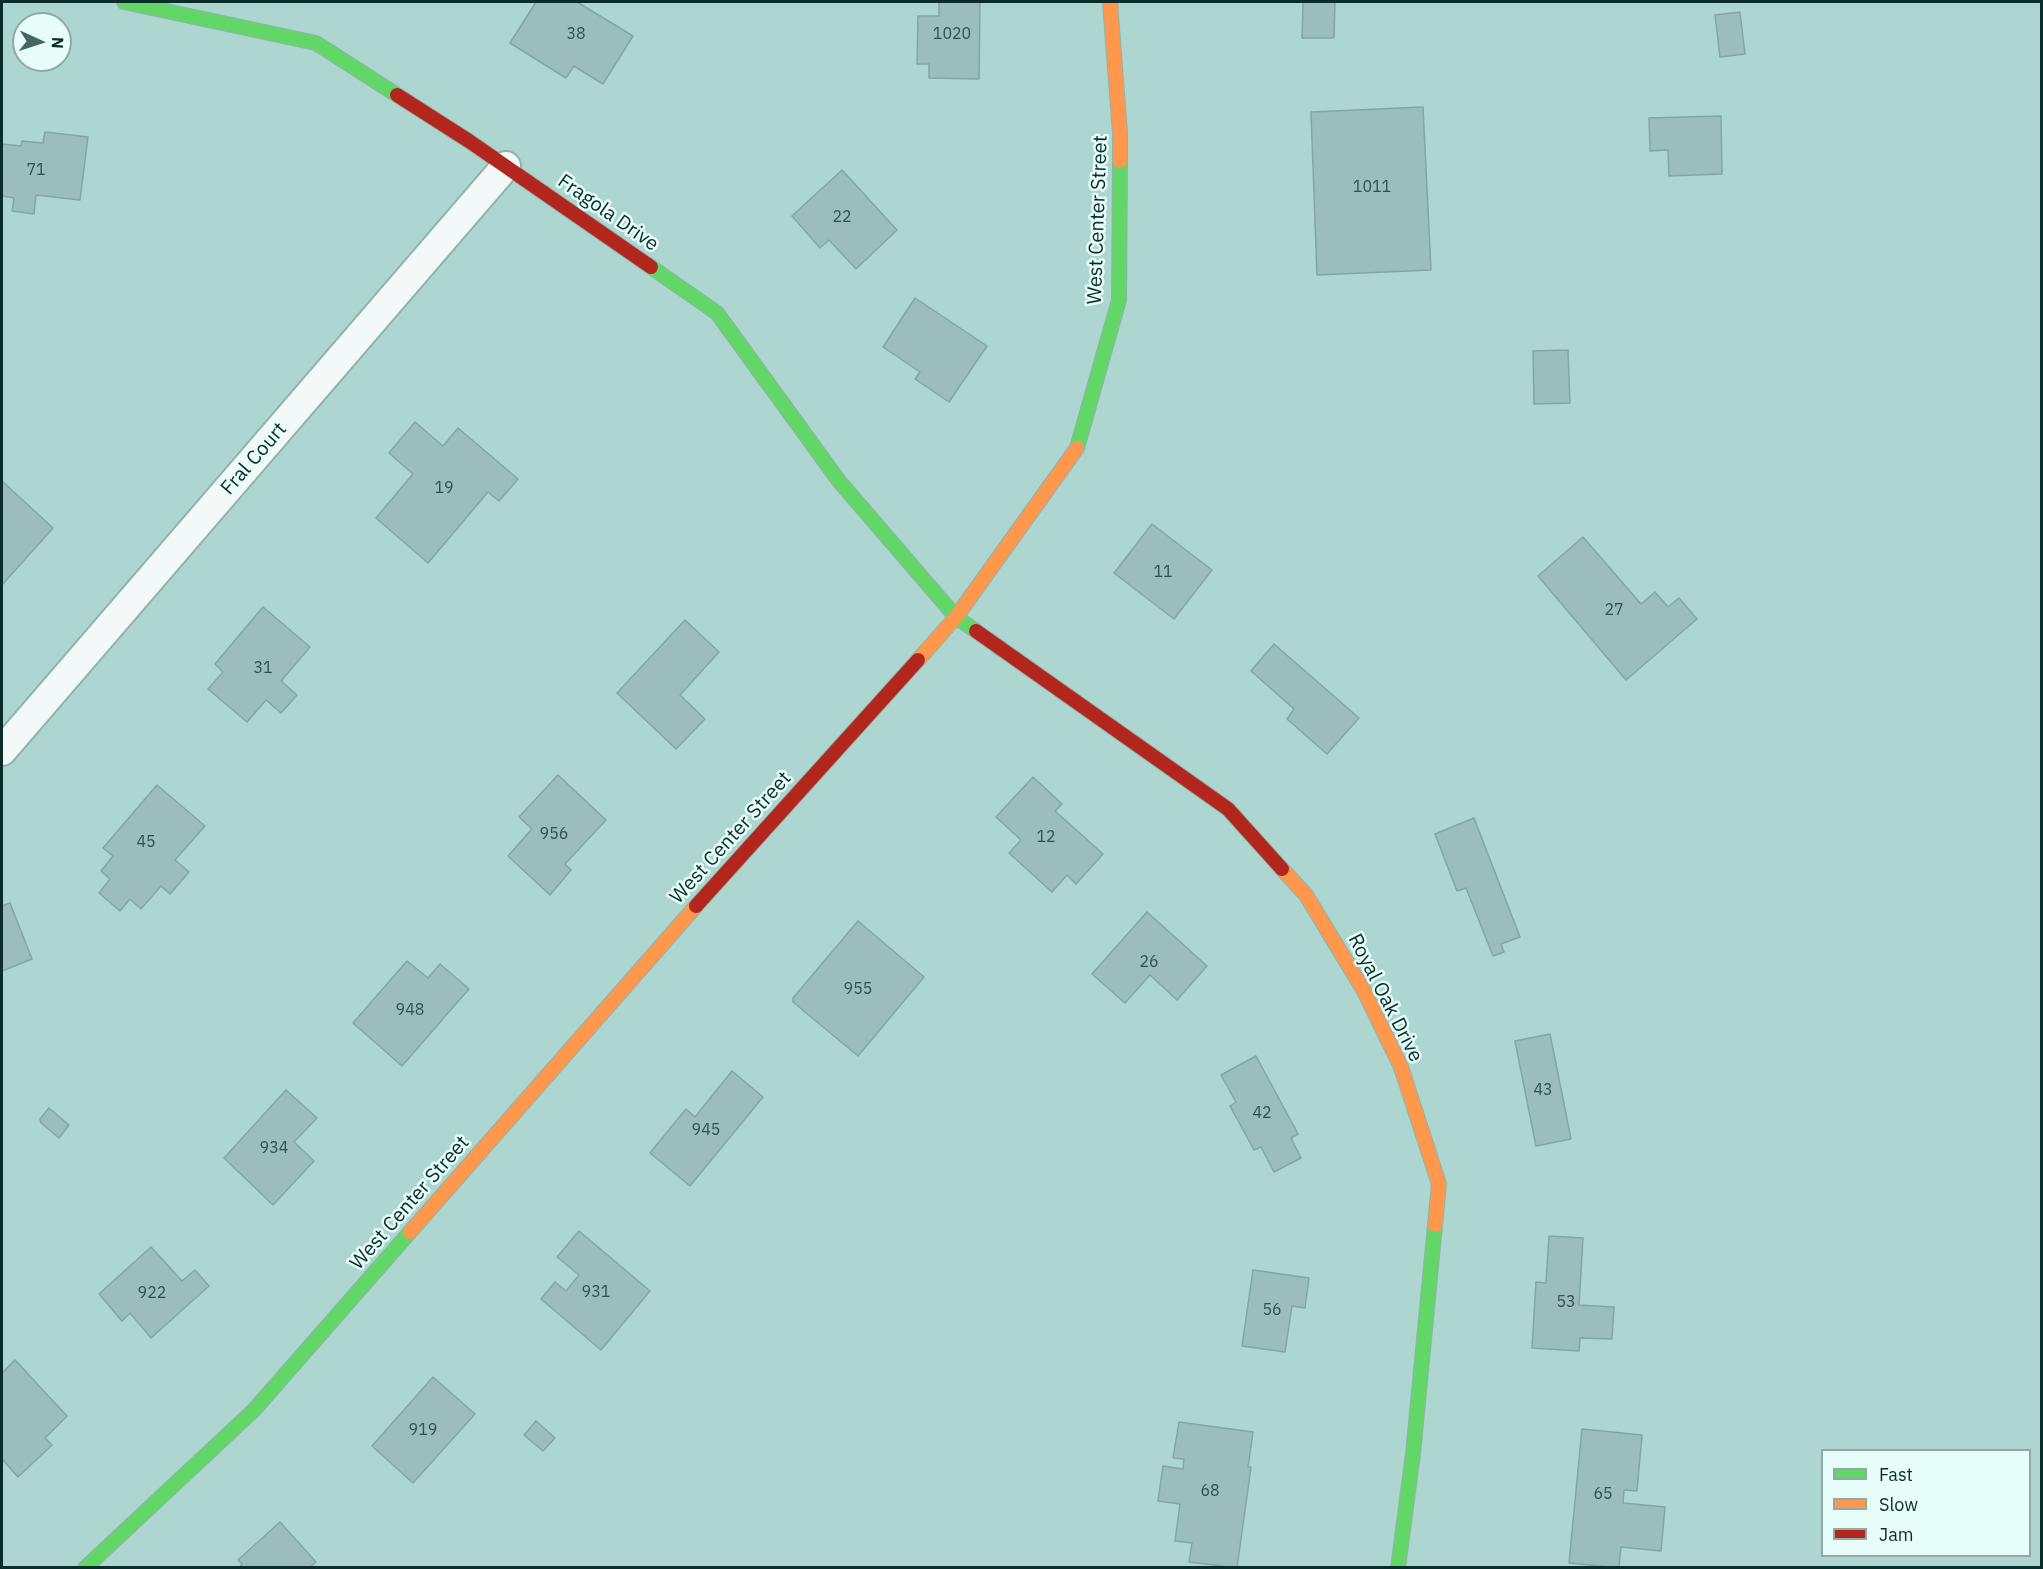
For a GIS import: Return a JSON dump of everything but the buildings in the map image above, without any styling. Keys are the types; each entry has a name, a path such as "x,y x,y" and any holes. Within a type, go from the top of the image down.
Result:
{"street":[{"name":"Fragola Drive","path":"124,2 316,43 506,166 717,313 839,481 956,617"},
{"name":"West Center Street","path":"85,1568 254,1410 749,846 956,617 1078,446 1119,300 1120,133 1110,2"},
{"name":"Fral Court","path":"2,751 506,166"},
{"name":"Royal Oak Drive","path":"956,617 1228,809 1306,895 1364,991 1401,1067 1439,1184 1413,1454 1398,1568"}],"traffic: fast":[{"path":"124,2 316,43 397,95"},
{"path":"1077,448 1119,300 1120,161"},
{"path":"651,267 717,313 839,481 956,617 976,631"},
{"path":"1398,1568 1413,1454 1435,1225"},
{"path":"85,1568 254,1410 410,1232"}],"traffic: slow":[{"path":"1110,2 1120,161"},
{"path":"918,660 956,617 1077,448"},
{"path":"1282,869 1306,895 1364,991 1401,1067 1439,1184 1435,1225"},
{"path":"410,1232 696,906"}],"traffic: jam":[{"path":"397,95 469,141 651,267"},
{"path":"976,631 1228,809 1282,869"},
{"path":"696,906 918,660"}]}
